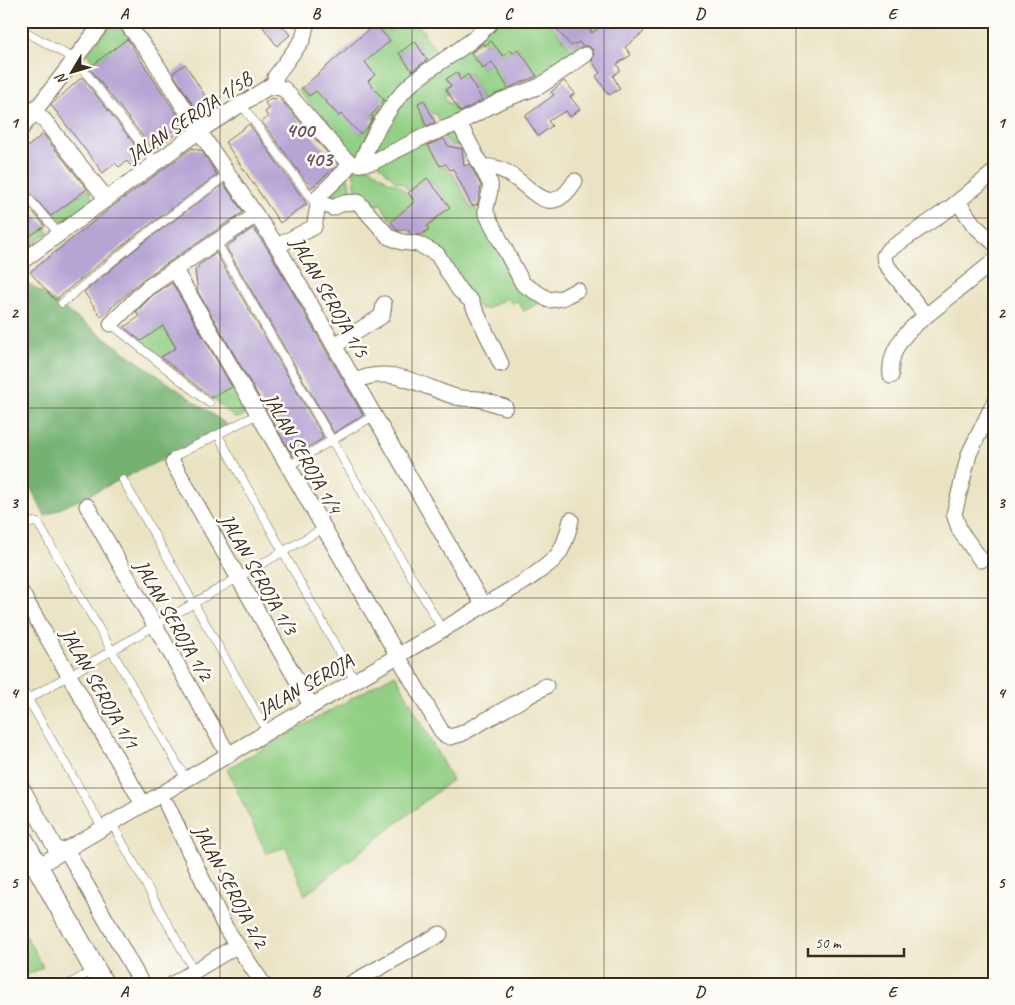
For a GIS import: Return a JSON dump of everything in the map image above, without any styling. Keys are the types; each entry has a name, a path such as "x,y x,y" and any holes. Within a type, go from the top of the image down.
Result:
{"main road":[{"path":"21,837 98,977"}],"street":[{"path":"21,129 76,60 104,21"},
{"name":"JALAN SEROJA 1/5","path":"125,21 150,54 199,132 277,246 356,380 483,605"},
{"path":"276,86 275,77 303,39 306,21"},
{"path":"277,246 314,227 318,204 324,189 355,164 406,89 470,44 492,21"},
{"path":"355,164 373,162 422,137 459,123 500,101 540,86 585,55"},
{"name":"JALAN SEROJA 1/5B","path":"21,262 106,198 199,132 270,86 284,89 342,157 355,164"},
{"path":"21,103 35,112 106,198"},
{"path":"459,123 491,189 485,206 486,213 523,284 549,300 562,298 577,290"},
{"path":"482,167 492,165 501,168 546,200 555,202 562,199 575,181"},
{"path":"926,316 885,263 884,256 887,251 958,202 994,172"},
{"path":"318,204 333,208 343,203 358,202 389,237 402,242 418,244 437,254 460,290 471,301 501,364"},
{"path":"958,202 974,225 994,243"},
{"path":"111,324 137,296 256,215"},
{"path":"891,376 890,368 901,340 926,316 994,262"},
{"name":"JALAN SEROJA 1/4","path":"175,270 443,734 450,737 461,734 546,686"},
{"path":"335,345 382,316 384,304"},
{"path":"356,380 368,375 389,374 455,397 468,400 478,399 505,407"},
{"path":"981,560 960,531 954,514 969,454 994,403"},
{"name":"JALAN SEROJA 1/3","path":"172,463 312,705"},
{"name":"JALAN SEROJA 1/2","path":"87,506 228,754"},
{"name":"JALAN SEROJA","path":"38,866 524,582 558,556 565,544 571,520"},
{"name":"JALAN SEROJA 1/1","path":"21,592 143,804"},
{"path":"21,786 142,984"},
{"name":"JALAN SEROJA 2/2","path":"167,805 236,946 263,984"},
{"path":"350,984 440,934"},
{"path":"186,979 236,946"}],"lane":[{"path":"21,29 76,60 156,163"},
{"path":"242,104 318,204"},
{"path":"62,303 141,238 228,174"},
{"path":"21,189 59,234"},
{"path":"216,243 442,629"},
{"path":"111,324 209,403"},
{"path":"172,463 173,457 258,414"},
{"path":"288,466 375,415"},
{"path":"218,435 354,680"},
{"path":"124,480 267,731"},
{"path":"21,528 33,522 38,523 186,779"},
{"path":"28,699 324,528"},
{"path":"21,686 107,824 186,979"},
{"path":"69,984 98,977"}],"green space":[{"path":"114,21 129,38 94,64 87,54"},
{"path":"379,21 416,21 425,34 399,53 412,71 427,60 416,43 426,36 441,57 358,155 353,153 298,90 302,88 309,96 320,87 333,94 325,102 339,116 346,111 360,134 375,120 371,116 386,102 351,70 390,41 375,24"},
{"path":"493,21 548,21 571,48 593,33 587,21 604,21 610,30 534,87 530,81 537,75 519,48 513,52 510,50 500,58 508,68 500,75 506,87 483,101 469,73 461,79 457,71 445,79 450,85 445,89 449,94 444,96 449,104 453,102 460,117 441,123 435,113 422,116 425,128 399,145 366,157 394,106","holes":["481,40 485,45 491,41 502,54 483,69 468,50"]},
{"path":"455,128 476,161 467,162 464,146 450,145 443,134 426,144 440,168 445,166 450,173 452,172 471,208 475,207 543,301 524,311 517,301 511,303 507,298 486,309 481,309 417,240 430,229 409,205 390,220 381,203 372,209 356,193 353,167 371,168 388,181 400,186 433,222 452,207 427,177 409,191 402,183 396,182 377,162"},
{"path":"346,173 354,196 335,204 325,196"},
{"path":"89,188 93,201 63,221 52,215"},
{"path":"45,226 49,233 21,254 21,242"},
{"path":"21,278 230,427 45,516 21,469"},
{"path":"163,326 176,348 160,358 138,342"},
{"path":"235,385 251,411 236,419 212,398"},
{"path":"395,674 452,780 305,895 286,847 266,853 227,769"},
{"path":"21,927 43,967 21,978"}],"building":[{"path":"273,21 278,21 290,35 277,46 263,27"},
{"path":"550,21 586,21 592,33 607,21 636,21 644,32 625,47 631,55 617,64 620,70 613,76 620,89 609,95 596,76 600,73 592,61 594,55 592,49 589,46 582,46 579,42 571,46"},
{"path":"375,24 390,41 365,62 375,75 368,81 384,100 371,116 373,117 368,127 360,134 341,114 339,116 316,91 309,96 302,88"},
{"path":"127,39 182,122 183,128 157,148 155,145 152,148 90,69"},
{"path":"415,41 427,60 412,71 399,53"},
{"path":"491,41 503,56 510,50 513,53 518,49 537,76 508,88 492,62 483,69 471,53 483,43 485,46"},
{"path":"185,64 212,107 200,116 173,73"},
{"path":"457,72 460,80 468,74 482,100 460,112 446,89 451,86 446,79"},
{"path":"82,77 143,155 131,166 127,161 119,167 115,163 103,173 51,105"},
{"path":"564,81 575,93 570,97 580,109 570,117 566,111 548,121 552,126 538,136 525,116 554,95 551,92"},
{"path":"271,98 281,100 338,165 311,188 262,122 268,117 265,112 269,109 265,103"},
{"path":"424,100 435,122 426,126 418,103"},
{"path":"249,124 307,204 280,223 225,142"},
{"path":"43,134 87,189 51,216 21,184 21,152"},
{"path":"444,139 448,146 462,149 464,166 470,164 481,186 477,206 476,204 472,206 453,169 450,170 446,164 440,166 428,145"},
{"path":"192,148 202,151 217,175 137,234 55,300 30,272 108,210"},
{"path":"427,178 450,207 427,226 429,229 421,235 411,234 407,229 398,231 391,222 415,201 408,193"},
{"path":"224,184 243,212 142,280 101,317 84,292 144,242"},
{"path":"21,198 45,226 21,242"},
{"path":"253,228 269,251 363,415 334,433 226,247"},
{"path":"216,253 324,438 293,456 198,292 195,271 199,265"},
{"path":"172,283 232,387 212,398 161,357 176,348 163,326 141,341 124,327 139,317 136,312 153,295"}],"district":[{"name":"400","path":"300,130"},
{"name":"403","path":"318,159"}]}
